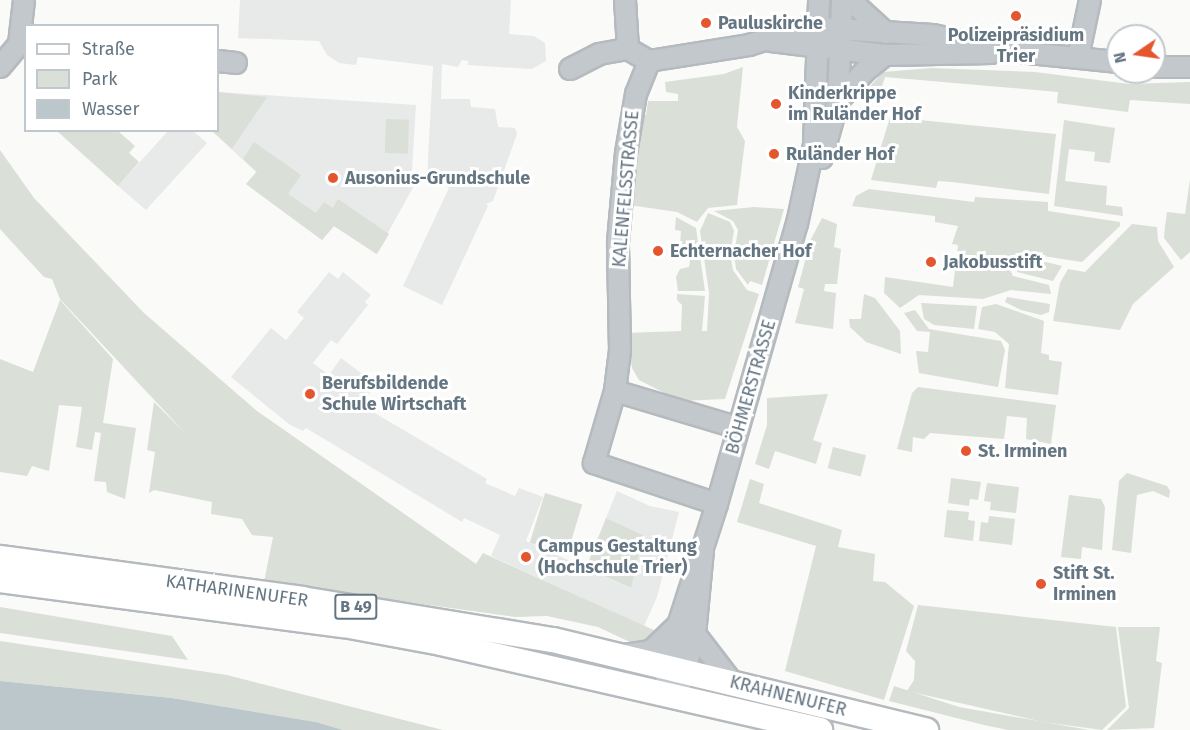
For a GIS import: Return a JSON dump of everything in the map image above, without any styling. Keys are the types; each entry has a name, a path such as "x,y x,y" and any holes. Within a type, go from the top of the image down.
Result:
{"main road":[{"name":"KATHARINENUFER","path":"0,558 439,620 675,669"},
{"name":"KATHARINENUFER","path":"0,580 345,625 668,694"},
{"name":"KRAHNENUFER","path":"675,669 926,730"},
{"name":"KRAHNENUFER","path":"668,694 820,730"}],"street":[{"path":"0,67 22,44 24,0"},
{"path":"625,0 628,49"},
{"name":"BÖHMERSTRASSE","path":"668,694 677,688 675,669 703,550 797,224 814,145 819,0"},
{"name":"BÖHMERSTRASSE","path":"797,224 813,191 838,101 843,30 842,0"},
{"path":"850,0 886,33"},
{"path":"1078,57 1090,0"},
{"path":"570,69 599,54 628,49 650,61 768,41 802,28 933,35 1009,51 1106,60"},
{"path":"768,41 885,56 1009,51"},
{"path":"838,101 865,71 885,56"},
{"name":"KALENFELSSTRASSE","path":"650,61 636,94 626,153 618,242 620,350 615,391 594,463 717,504"},
{"path":"1166,67 1190,67"},
{"path":"615,391 739,428"},
{"path":"619,656 651,651 686,629 731,681"}],"shaded area":[{"path":"240,0 511,0 509,34 534,36 545,43 546,61 532,69 468,65 468,61 462,60 458,67 442,64 441,99 470,99 471,107 495,109 498,127 515,128 517,134 493,201 486,204 488,206 442,305 403,286 449,188 427,178 433,66 358,57 356,65 339,63 327,55 319,41 238,38"},
{"name":"Ausonius-Grundschule","path":"219,92 416,105 412,171 415,184 376,254 334,226 322,240 246,184 256,172 213,132 219,132"},
{"path":"167,132 194,132 207,143 146,210 118,186"},
{"name":"Berufsbildende Schule Wirtschaft","path":"329,272 338,279 343,272 371,295 365,302 368,305 337,344 331,340 313,363 329,375 341,358 376,384 361,405 487,479 485,483 515,496 519,488 543,497 526,541 630,588 643,535 606,518 617,491 650,506 679,512 657,597 644,626 491,556 500,535 464,518 462,522 306,428 303,431 290,425 231,377 271,328 286,340 304,318 297,312"}],"green space":[{"path":"743,67 737,127 745,141 737,205 708,208 697,222 677,212 629,205 641,115 646,115 648,101 678,101 678,94 666,92 665,82 724,74"},
{"path":"931,68 1035,72 1106,81 1106,84 1190,82 1190,104 1130,100 1128,112 1057,103 1058,92 885,77 879,95 865,92 883,72"},
{"path":"219,92 267,97 232,149 213,132 219,132"},
{"path":"890,117 1056,134 1049,194 952,182 938,181 936,188 871,180"},
{"path":"386,119 409,120 408,154 385,153"},
{"path":"1064,120 1115,128 1110,163 1094,161 1095,152 1069,149 1065,181 1107,186 1106,205 1122,207 1123,216 1054,206"},
{"path":"58,132 119,132 135,146 129,153 139,162 118,186"},
{"path":"254,142 301,175 288,194 316,213 324,202 333,208 338,199 389,234 377,254 334,226 322,240 246,184 257,172 243,159"},
{"path":"0,150 34,198 144,313 257,411 476,564 483,553 656,631 652,640 645,644 632,643 598,627 547,616 515,617 264,582 273,537 252,535 242,519 211,514 212,502 154,490 149,493 155,452 147,450 154,402 186,434 60,299 52,279 44,277 0,229"},
{"path":"1190,179 1190,252 1181,260 1164,238 1165,226 1167,212 1185,214"},
{"path":"869,189 974,202 975,197 1048,202 1048,211 1120,222 1120,226 1082,262 1036,255 1014,260 1010,270 1013,276 1049,285 1051,294 1011,290 983,299 919,295 900,308 884,293 885,277 953,287 958,245 952,244 958,226 935,222 935,216 852,206 856,196"},
{"path":"754,207 784,209 762,285 750,281 748,285 736,269 734,254 738,230 733,221 714,211"},
{"path":"708,213 730,222 734,231 730,254 733,270 747,290 759,294 725,399 680,401 639,380 632,368 627,333 681,331 682,305 677,300 677,294 705,296 702,331 707,331 709,293 700,231"},
{"path":"676,217 696,228 705,291 678,291 676,277 680,269 689,267 692,246 680,244 681,231 675,230"},
{"path":"822,218 837,224 834,247 841,249 837,284 825,284 824,291 836,293 833,329 795,323 804,289 798,287 811,239"},
{"path":"1132,224 1157,227 1158,241 1174,267 1133,304 1120,330 1053,321 1060,283 1068,269 1085,272"},
{"path":"1046,262 1062,266 1053,281 1017,272 1019,264"},
{"path":"864,294 875,298 900,331 901,354 866,342 850,327 849,319 861,319"},
{"path":"1007,297 1050,304 1049,312 1041,315 1021,310 1005,302"},
{"path":"60,300 113,359 103,423 136,428 125,499 107,492 106,482 94,481 101,433 95,432 92,450 76,447 82,407 59,405 49,471 32,466 27,476 0,472 0,359 33,372"},
{"path":"921,303 977,306 974,329 934,325 924,319"},
{"path":"996,304 1044,321 1041,353 1049,355 1049,360 1062,362 1058,395 1005,388 1009,344 995,332 978,329 982,307"},
{"path":"915,310 929,329 1001,341 1005,350 998,387 919,373 916,351 928,352 930,332 917,331 904,313"},
{"path":"918,387 1056,405 1051,444 1026,439 1027,418 1007,416 1004,439 930,433 924,439 913,437 912,452 897,449 912,393"},
{"path":"828,394 813,440 822,443 816,464 775,451 769,469 755,464 767,425 767,398"},
{"path":"833,447 866,455 861,477 828,468"},
{"path":"1127,473 1167,486 1170,491 1169,498 1153,491 1137,495 1131,553 1112,550 1119,481"},
{"path":"951,478 981,482 978,500 970,499 969,506 948,503"},
{"path":"750,479 764,484 759,503 842,530 838,547 875,554 873,581 885,582 914,606 884,700 785,671 816,546 737,522"},
{"path":"987,483 1019,487 1016,513 990,510 991,502 984,501"},
{"path":"545,493 582,504 567,554 530,543"},
{"path":"1069,495 1101,499 1105,507 1102,550 1082,547 1081,559 1061,557"},
{"path":"947,510 969,512 968,520 975,521 973,541 944,537"},
{"path":"989,516 1015,519 1012,545 979,541 981,522 988,523"},
{"path":"606,518 643,535 631,588 586,568"},
{"path":"918,605 1116,627 1126,707 1102,730 1043,722 907,691 914,680 915,661 906,651"},
{"path":"0,607 172,636 188,660 0,633"},
{"path":"1118,627 1160,627 1156,661 1162,663 1154,728 1107,730 1129,708"},
{"path":"0,641 227,675 443,730 343,730 316,722 172,698 0,681"},
{"path":"894,686 959,707 1089,730 1008,730 984,725 889,701"}],"water":[{"path":"0,681 172,698 316,722 343,730 0,730"}],"place":[{"name":"Polizeipräsidium Trier","path":"1016,16"},
{"name":"Pauluskirche","path":"706,23"},
{"name":"Kinderkrippe im Ruländer Hof","path":"776,104"},
{"name":"Ruländer Hof","path":"774,154"},
{"name":"Ausonius-Grundschule","path":"333,178"},
{"name":"Echternacher Hof","path":"658,251"},
{"name":"Jakobusstift","path":"931,262"},
{"name":"Berufsbildende Schule Wirtschaft","path":"310,394"},
{"name":"St. Irminen","path":"966,451"},
{"name":"Campus Gestaltung (Hochschule Trier)","path":"526,557"},
{"name":"Stift St. Irminen","path":"1041,584"}]}
